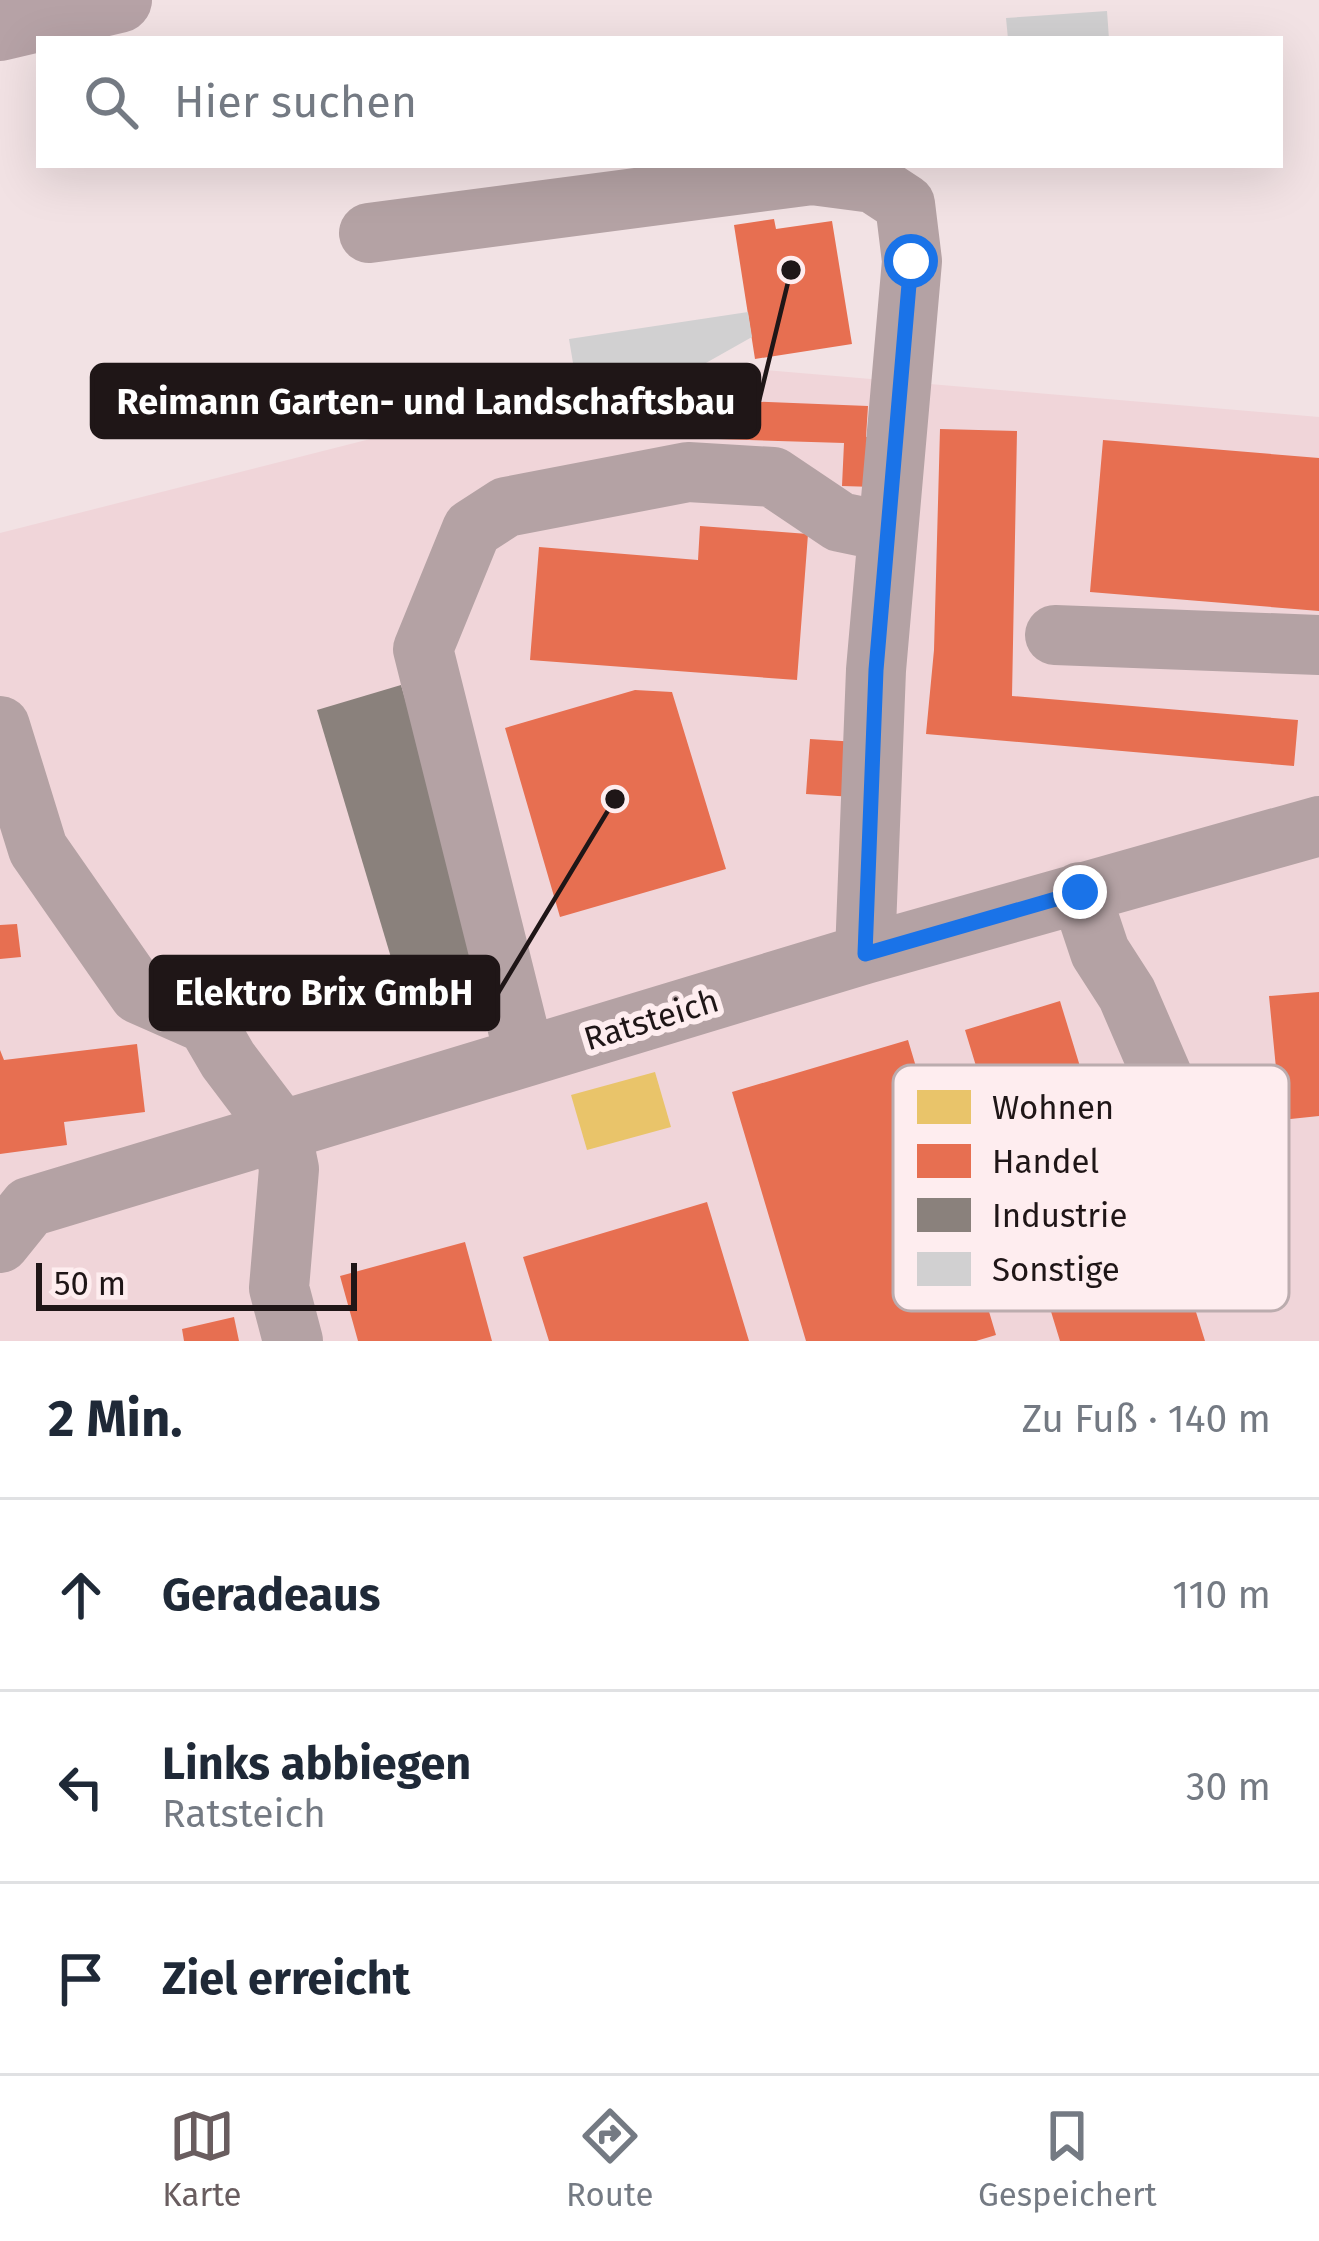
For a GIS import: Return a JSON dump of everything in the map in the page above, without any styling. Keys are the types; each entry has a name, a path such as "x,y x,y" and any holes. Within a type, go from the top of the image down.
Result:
{"main road":[{"path":"0,28 119,0"}],"street":[{"path":"369,233 812,175 874,183 904,204 911,261 876,670 865,954"},
{"path":"525,1057 423,649 472,529 506,507 688,472 773,477 840,522 888,532"},
{"path":"1054,634 1319,645"},
{"path":"0,726 38,848 127,976 140,994 207,1024 281,1130 289,1169 279,1288 293,1341"},
{"name":"Ratsteich","path":"0,1243 29,1207 865,954 1319,826"},
{"path":"1080,892 1100,952 1127,994 1158,1065"}],"shaded area":[{"path":"753,369 1319,417 1319,1341 0,1341 0,533 528,399"}],"building: Wohnen":[{"path":"655,1072 671,1127 587,1150 571,1095"}],"building: Handel":[{"path":"774,219 776,229 832,221 852,344 755,359 734,225"},
{"path":"689,399 868,406 866,437 876,437 874,487 842,486 844,443 687,438"},
{"path":"940,429 1017,431 1012,696 1298,720 1294,766 926,734 934,650"},
{"path":"1103,440 1319,458 1319,611 1090,592"},
{"path":"700,526 808,534 797,680 530,660 539,547 698,560"},
{"path":"635,690 672,692 726,869 560,917 505,728"},
{"path":"810,739 857,742 854,797 806,794"},
{"path":"17,924 21,957 0,959 0,925"},
{"path":"1319,992 1319,1116 1289,1119 1289,1065 1276,1065 1269,996"},
{"path":"1060,1001 1080,1065 976,1065 965,1030"},
{"path":"908,1040 915,1065 893,1065 893,1311 989,1311 996,1335 976,1341 806,1341 732,1092"},
{"path":"137,1044 145,1112 64,1122 67,1145 0,1154 0,1050 4,1060"},
{"path":"707,1202 749,1341 549,1341 523,1257"},
{"path":"465,1242 492,1341 358,1341 340,1276"},
{"path":"1051,1311 1196,1311 1205,1341 1060,1341"},
{"path":"234,1317 239,1341 184,1341 182,1329"}],"building: Industrie":[{"path":"401,685 494,997 410,1021 317,710"}],"building: Sonstige":[{"path":"1107,11 1109,36 1008,36 1006,18"},
{"path":"748,312 752,337 697,368 577,387 569,339"}],"place":[{"name":"Reimann Garten- und Landschaftsbau","path":"791,270"},
{"name":"Elektro Brix GmbH","path":"615,799"}],"route":[{"path":"911,261 876,670 865,954 1080,892"}]}
